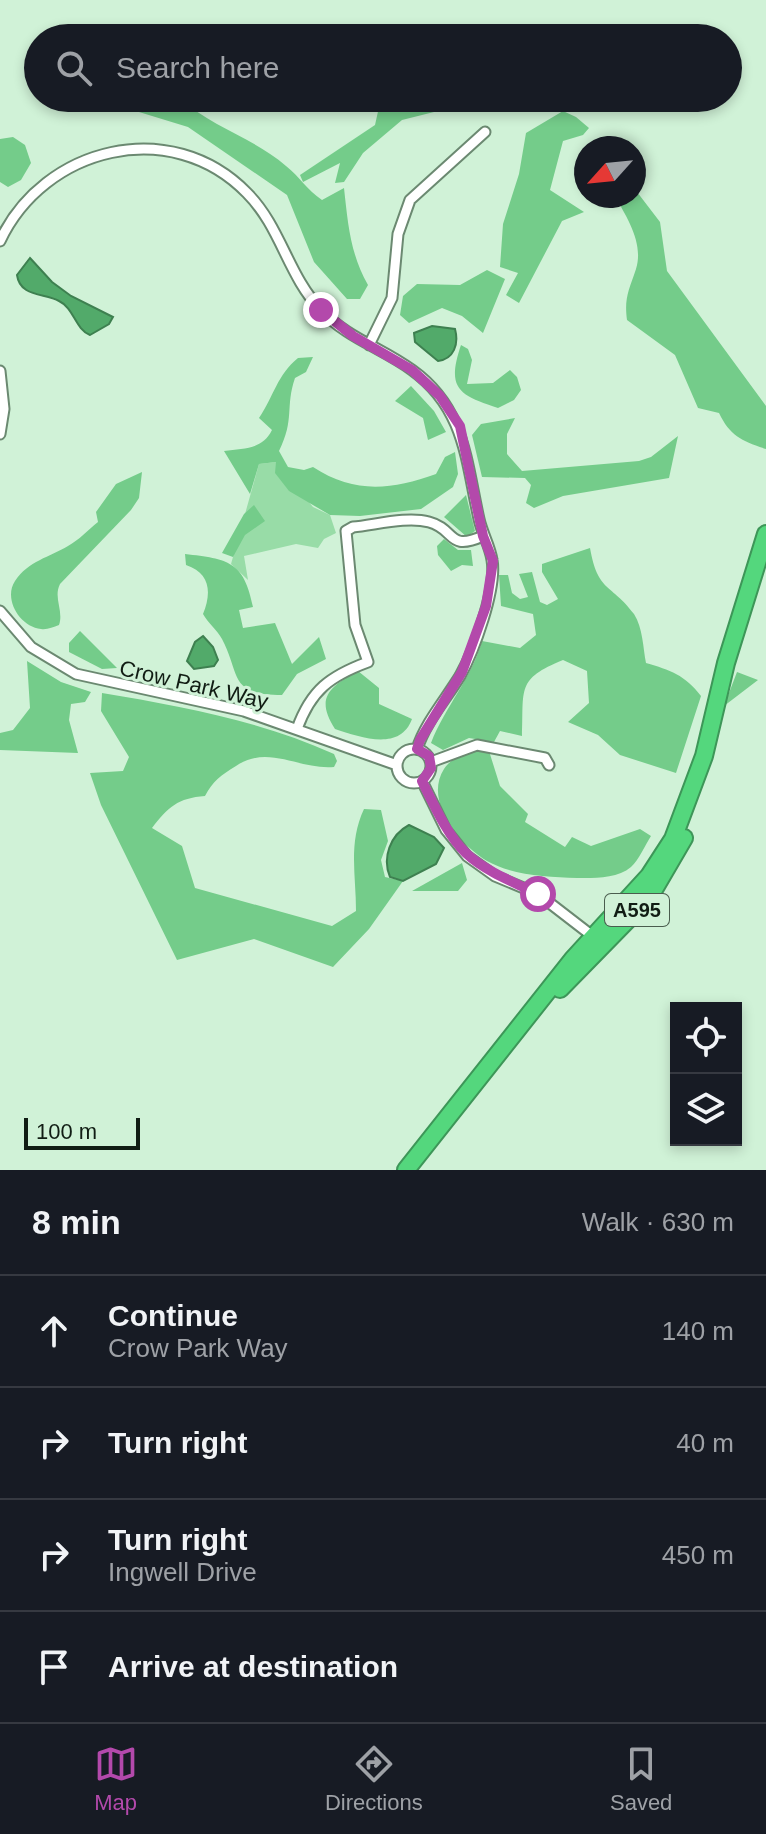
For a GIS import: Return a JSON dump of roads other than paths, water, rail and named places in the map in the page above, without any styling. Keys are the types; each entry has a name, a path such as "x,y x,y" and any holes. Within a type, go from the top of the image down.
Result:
{"highway":[{"name":"A595","path":"406,1170 516,1032 600,940 649,898 668,870 698,797 704,756 726,663 766,534"}],"street":[{"path":"369,345 392,298 398,234 410,200 485,132"},
{"path":"0,241 25,201 44,183 74,163 127,149 179,153 214,168 247,193 266,215 312,299 331,320 412,370 440,396 460,426 483,536 493,561 486,606 462,672 417,749 404,752 397,765 403,779 412,783 422,781 430,773 431,762"},
{"path":"0,371 4,409 0,434"},
{"path":"297,729 310,698 325,682 368,662 355,625 346,531 353,527 420,521 431,522 456,541 466,544 483,536"},
{"name":"Crow Park Way","path":"0,611 31,647 76,674 214,703 397,765"},
{"path":"431,762 477,745 545,758 549,765"},
{"path":"417,749 431,762"},
{"path":"422,781 446,830 464,854 495,876 538,894 600,940"}]}
